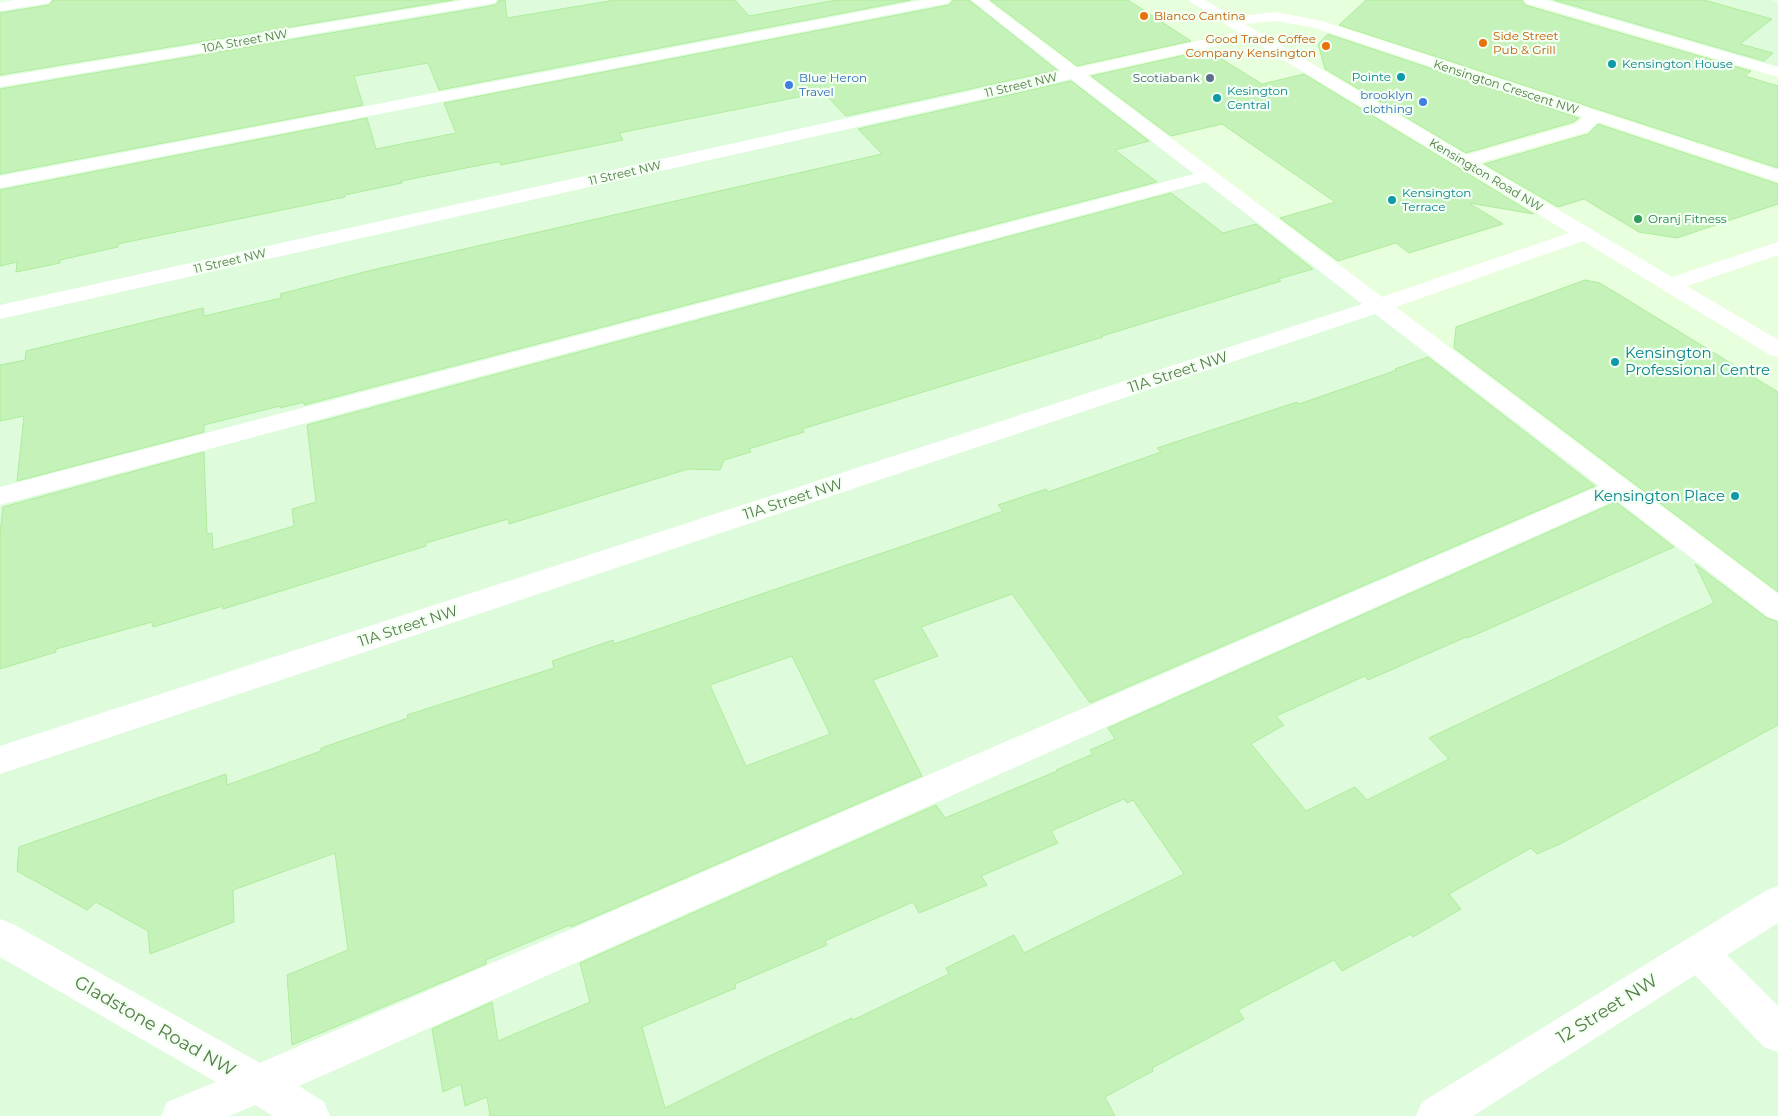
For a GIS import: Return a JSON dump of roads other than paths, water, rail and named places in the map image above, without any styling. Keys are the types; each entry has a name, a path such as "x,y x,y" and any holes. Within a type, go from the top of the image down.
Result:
{"street":[{"path":"0,7 44,0"},
{"name":"10A Street NW","path":"0,82 490,0"},
{"path":"0,182 944,0"},
{"path":"978,0 1778,609"},
{"name":"Kensington Road NW","path":"1195,0 1778,350"},
{"path":"1531,0 1778,72"},
{"name":"Kensington Crescent NW","path":"1232,22 1264,16 1285,16 1326,27 1778,176"},
{"name":"11 Street NW","path":"0,312 1251,34"},
{"path":"1464,161 1581,128 1595,116"},
{"path":"0,496 1210,175"},
{"name":"11A Street NW","path":"0,760 1381,305 1585,234"},
{"path":"1670,285 1778,248"},
{"path":"180,1116 258,1084 1619,488"},
{"name":"12 Street NW","path":"1436,1116 1778,903"},
{"name":"Gladstone Road NW","path":"0,938 258,1084 310,1116"},
{"path":"1699,953 1778,1033"}],"place":[{"name":"Blanco Cantina","path":"1144,16"},
{"name":"Side Street Pub & Grill","path":"1483,43"},
{"name":"Good Trade Coffee Company Kensington","path":"1326,46"},
{"name":"Kensington House","path":"1612,64"},
{"name":"Pointe","path":"1401,77"},
{"name":"Scotiabank","path":"1210,78"},
{"name":"Blue Heron Travel","path":"789,85"},
{"name":"Kesington Central","path":"1217,98"},
{"name":"brooklyn clothing","path":"1423,102"},
{"name":"Kensington Terrace","path":"1392,200"},
{"name":"Oranj Fitness","path":"1638,219"},
{"name":"Kensington Professional Centre","path":"1615,362"},
{"name":"Kensington Place","path":"1735,496"}]}
